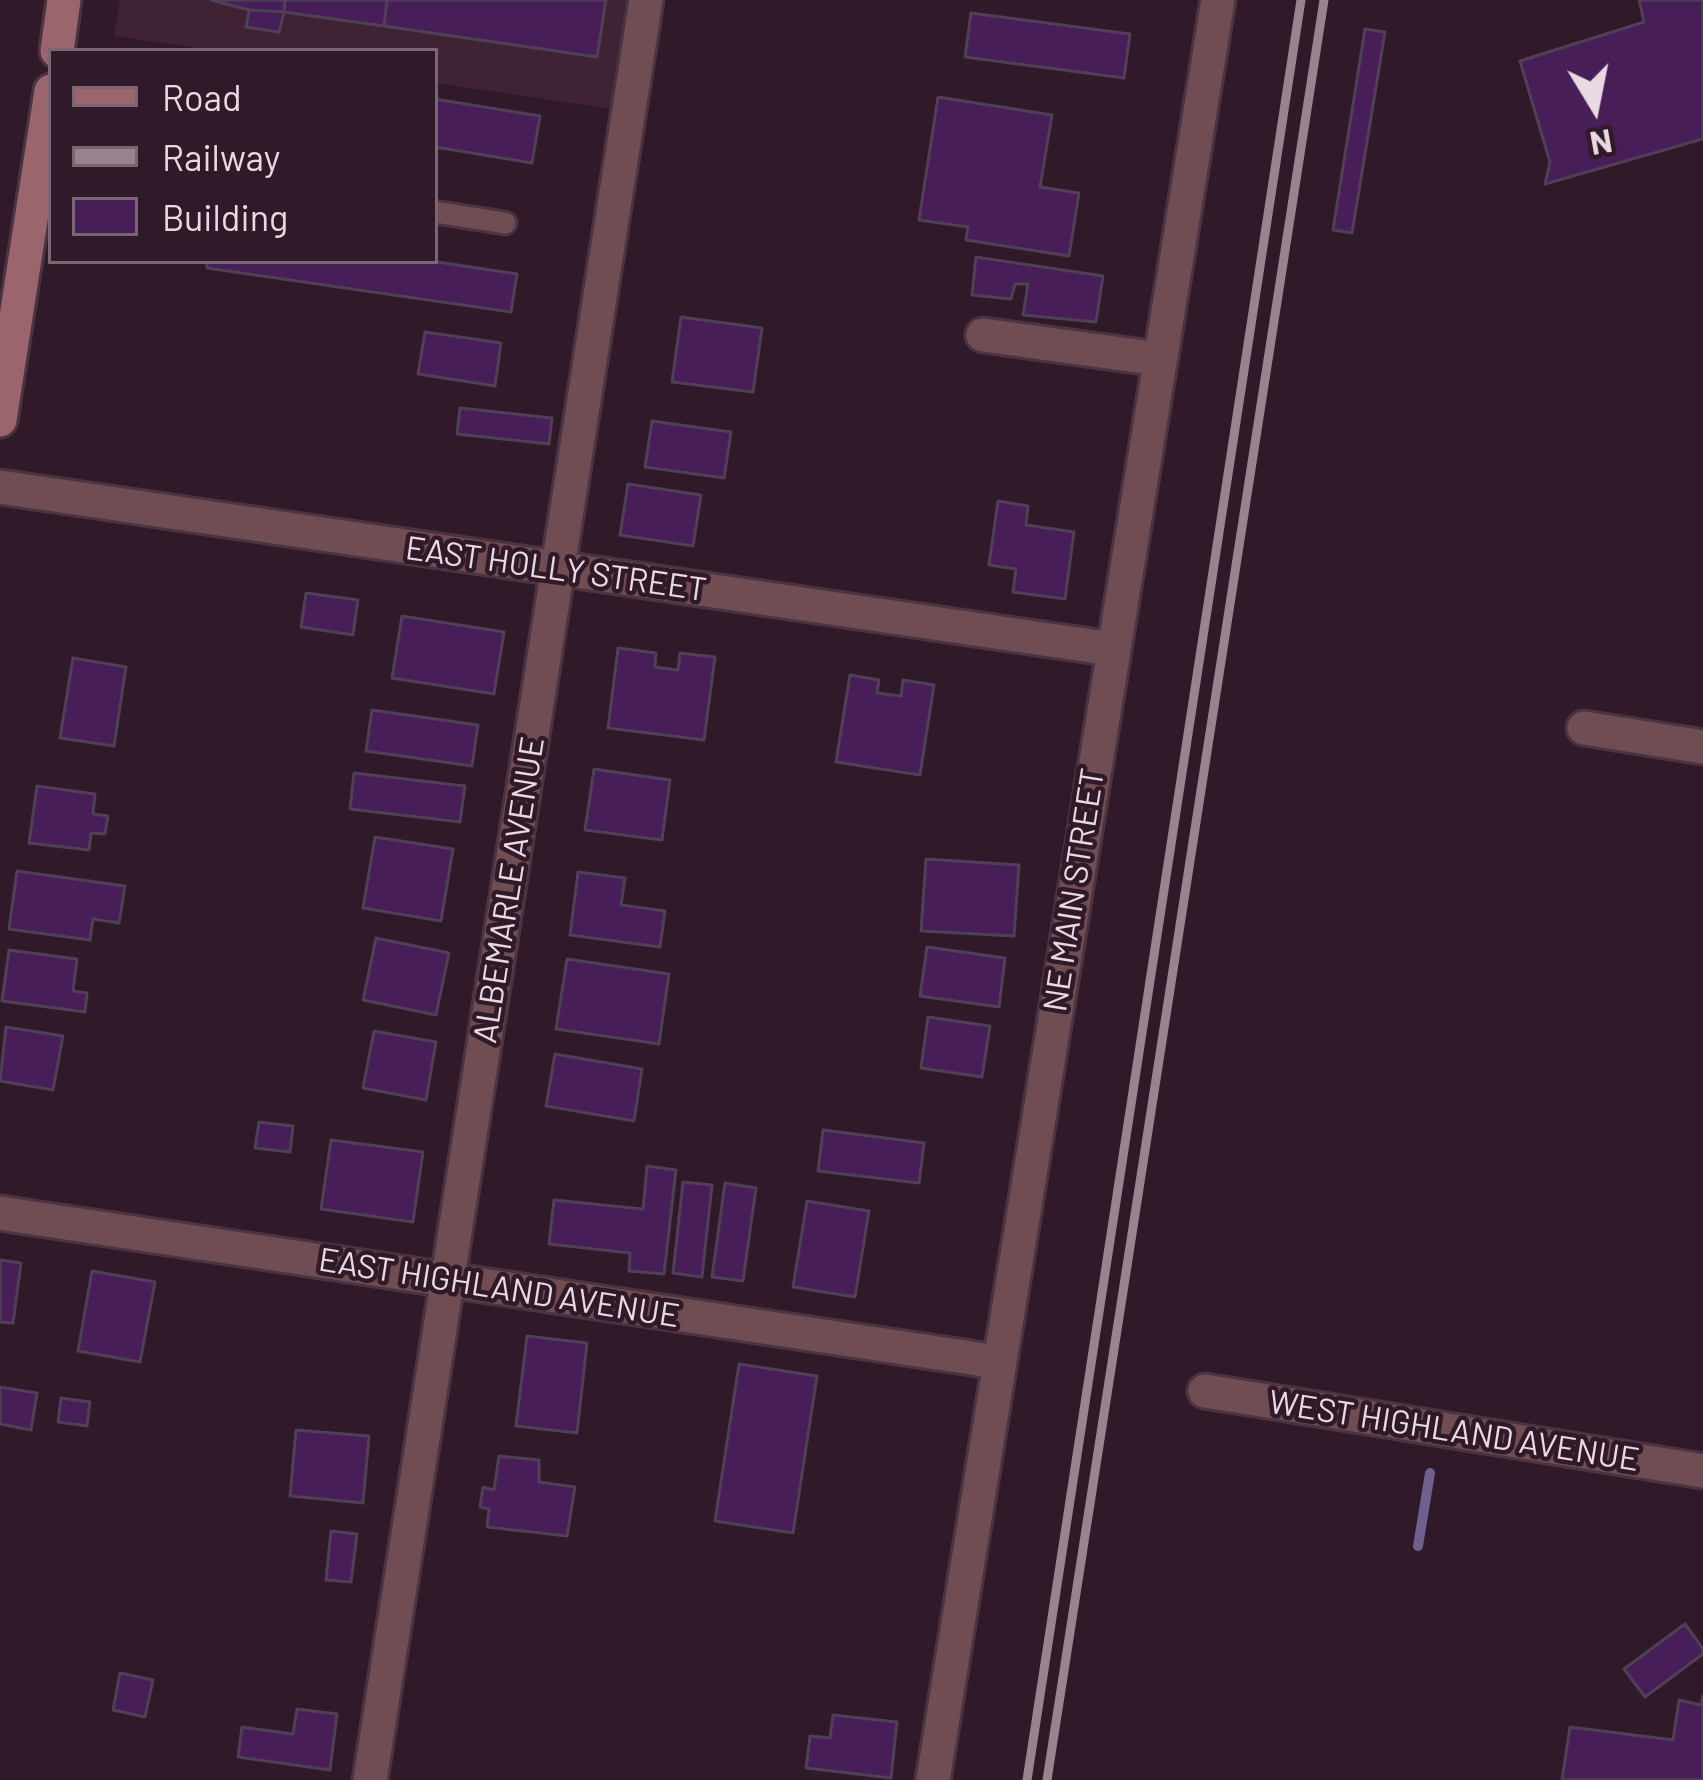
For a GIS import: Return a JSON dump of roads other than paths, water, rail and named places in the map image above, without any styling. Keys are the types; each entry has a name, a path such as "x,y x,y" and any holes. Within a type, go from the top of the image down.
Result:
{"main road":[{"path":"57,48 64,0"},
{"path":"0,420 48,129"}],"street":[{"name":"ALBEMARLE AVENUE","path":"370,1780 646,0"},
{"name":"NE MAIN STREET","path":"933,1780 1218,0"},
{"path":"983,335 1159,359"},
{"name":"EAST HOLLY STREET","path":"0,487 1112,650"},
{"path":"1584,728 1703,747"},
{"name":"EAST HIGHLAND AVENUE","path":"0,1213 998,1363"},
{"name":"WEST HIGHLAND AVENUE","path":"1205,1391 1703,1471"}],"lane":[{"path":"438,212 505,223"}],"waterway":[{"path":"1418,1546 1430,1473"}],"railway":[{"path":"1027,1780 1301,0"},
{"path":"1047,1780 1324,0"}]}
